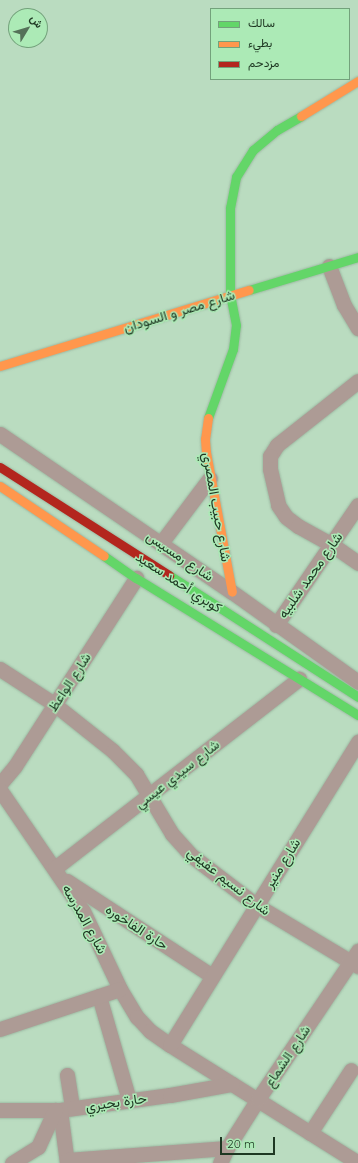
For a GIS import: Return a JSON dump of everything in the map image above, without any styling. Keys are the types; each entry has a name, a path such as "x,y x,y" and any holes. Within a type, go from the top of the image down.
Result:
{"main road":[{"name":"شارع حبيب المصري","path":"232,592 210,478 206,452 206,426 213,400 233,349 236,325 230,295 230,208 236,177 253,150 277,130 358,81"},
{"name":"شارع مصر و السودان","path":"0,366 358,257"},
{"name":"كوبري أحمد سعيد","path":"0,467 358,697"},
{"path":"0,486 136,578 358,715"}],"street":[{"path":"329,266 344,305 358,328"},
{"path":"358,381 287,435 277,445 270,456 270,469 278,505 286,517 298,526 331,544 358,562"},
{"name":"شارع رمسيس","path":"0,434 232,592 276,625 358,682"},
{"path":"161,543 210,478"},
{"name":"شارع محمد شلبيه","path":"276,625 358,505"},
{"name":"شارع الواعظ","path":"0,784 15,766 136,578"},
{"name":"شارع نسيم عفيفي","path":"0,669 54,704 113,751 136,774 150,795 172,834 192,856 256,905 356,960"},
{"name":"شارع سيدي عيسي","path":"59,874 150,795 299,679"},
{"name":"شارع منير","path":"170,1045 358,742"},
{"name":"شارع المدرسه","path":"0,790 84,911 120,989 137,1017 150,1031 358,1163"},
{"name":"حارة الفاخوره","path":"59,874 212,976"},
{"name":"شارع الشماع","path":"220,1163 226,1148 258,1099 356,960"},
{"path":"0,1029 120,989"},
{"path":"99,996 129,1100"},
{"path":"310,1133 351,1070"},
{"path":"67,1075 62,1110 67,1162 226,1148"},
{"name":"حارة بحيري","path":"0,1110 62,1110 232,1084"},
{"path":"12,1163 38,1147 62,1110"}],"traffic: fast":[{"path":"208,418 233,349 236,325 230,295 230,208 236,177 253,150 277,130 301,116"},
{"path":"249,290 358,257"},
{"path":"104,556 136,578 358,715"},
{"path":"169,575 358,697"}],"traffic: slow":[{"path":"301,116 358,81"},
{"path":"0,366 249,290"},
{"path":"208,418 205,439 206,452 232,592"},
{"path":"0,486 104,556"}],"traffic: jam":[{"path":"0,467 169,575"}]}
